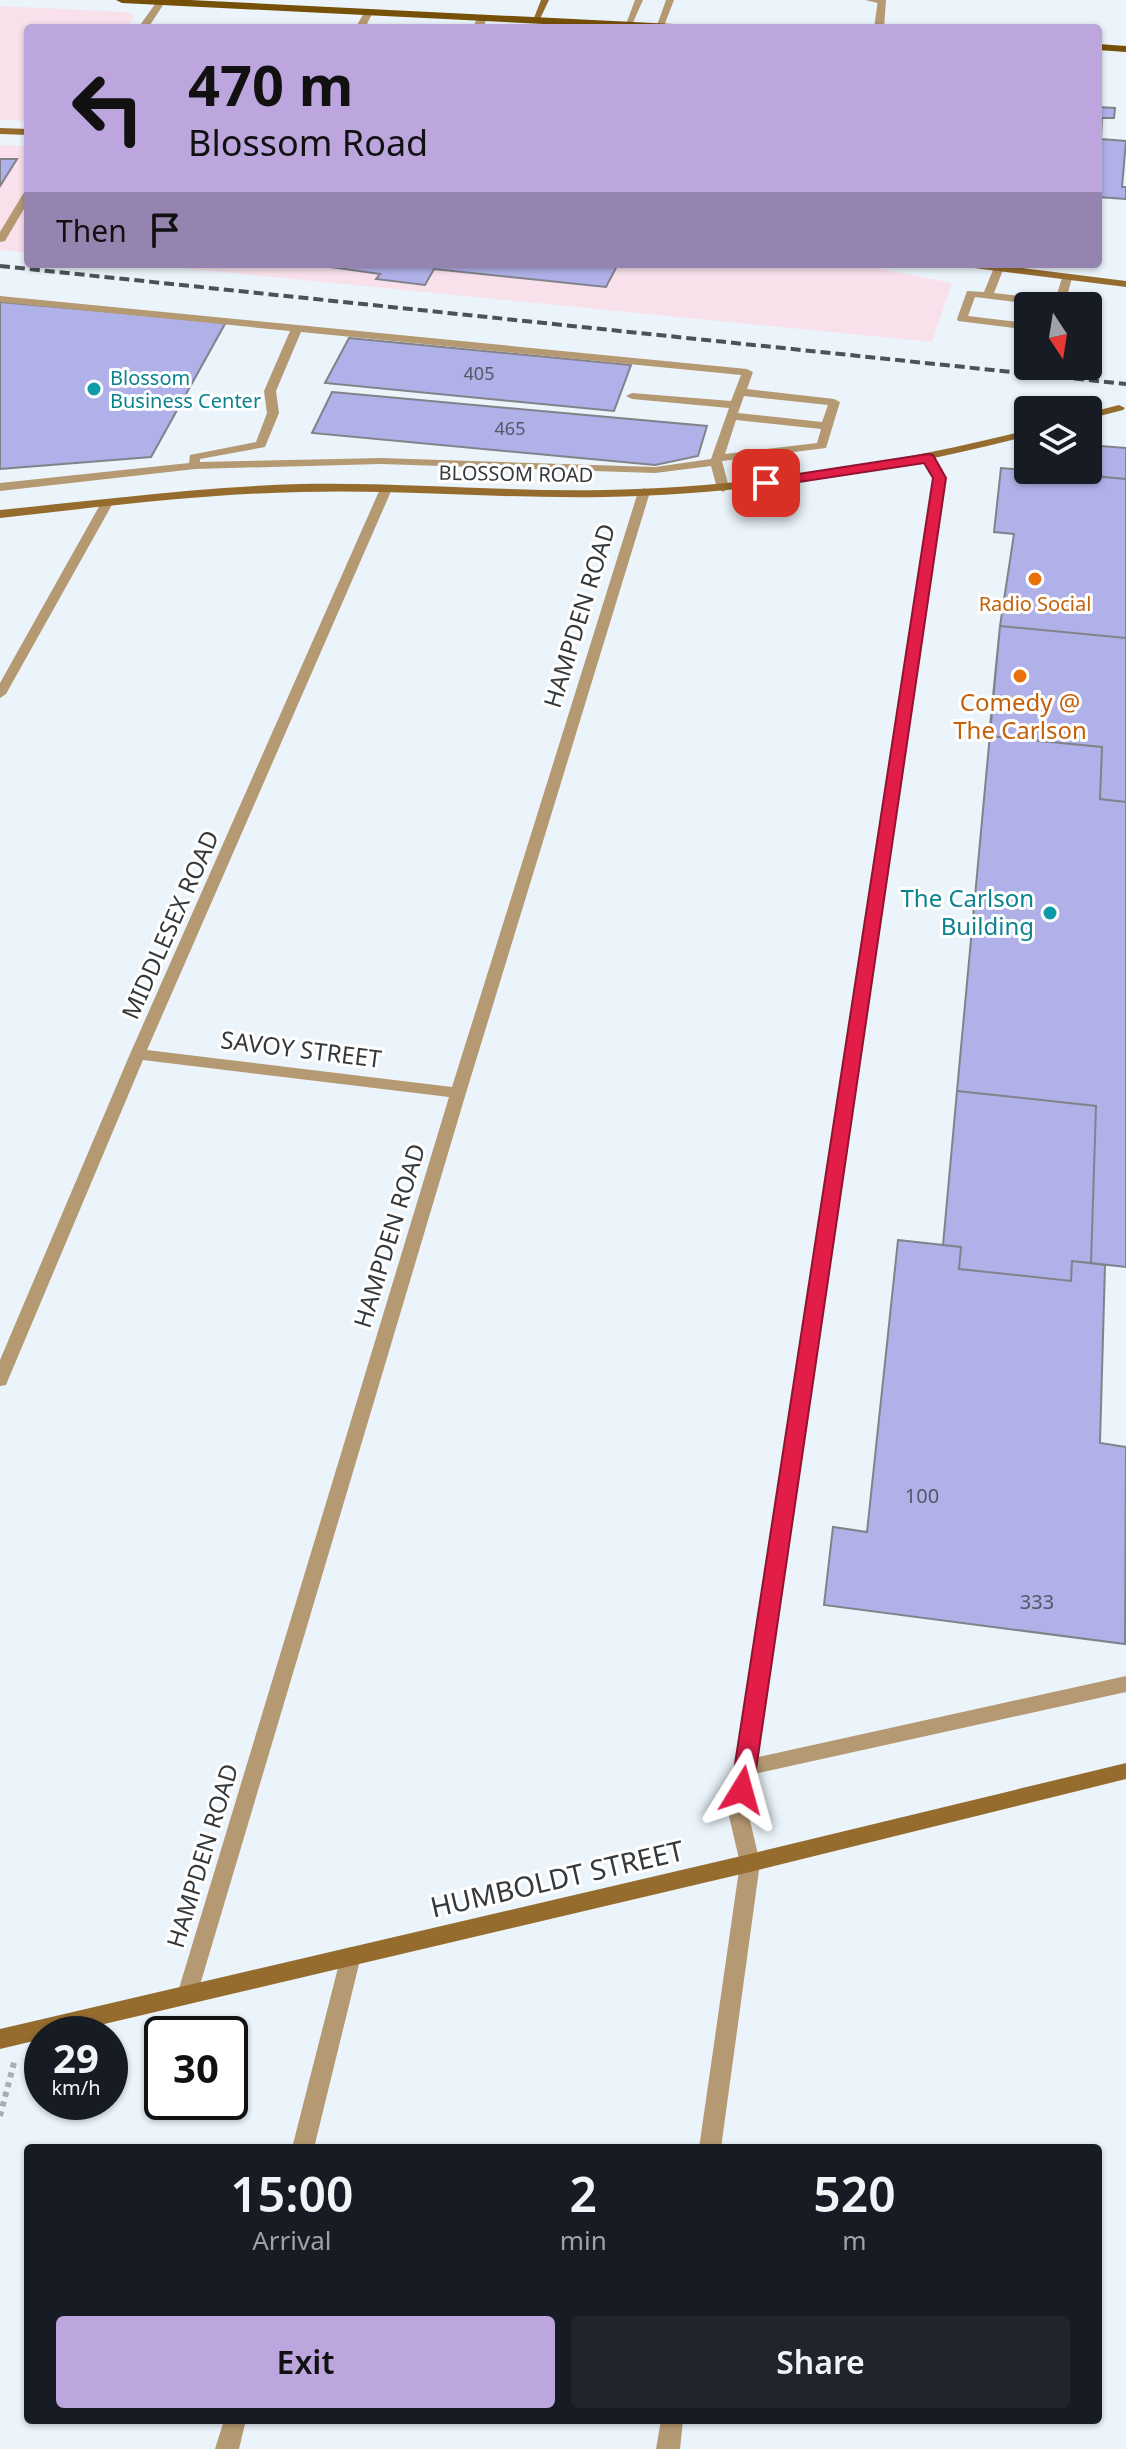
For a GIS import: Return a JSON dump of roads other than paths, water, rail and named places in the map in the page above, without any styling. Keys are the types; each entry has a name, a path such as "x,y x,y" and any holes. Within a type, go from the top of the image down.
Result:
{"main road":[{"path":"122,0 369,12 480,23 535,21 566,24"},
{"path":"1102,47 1126,49"}],"street":[{"path":"535,21 545,0"},
{"path":"628,24 639,0"},
{"path":"660,24 670,0"},
{"path":"869,0 882,0 879,24"},
{"path":"146,24 161,2"},
{"path":"362,24 369,12"},
{"path":"0,131 24,132"},
{"path":"1,239 24,201"},
{"path":"987,268 1028,268 1067,278 1126,284"},
{"path":"988,295 998,270"},
{"path":"1063,292 1067,278"},
{"path":"1014,303 971,293 962,319 1014,325"},
{"path":"0,299 747,372 717,460 723,488"},
{"path":"195,466 194,457 261,445 273,413 270,391 297,328"},
{"path":"0,487 195,466 381,461 655,470 822,446 834,402 740,392"},
{"path":"632,396 827,426"},
{"path":"1102,412 1119,408"},
{"name":"BLOSSOM ROAD","path":"0,514 216,492 302,488 543,494 723,488 928,458 1014,436"},
{"path":"711,2144 750,1863 738,1812 940,478 928,458"},
{"name":"MIDDLESEX ROAD","path":"0,1380 138,1054 386,489"},
{"name":"HAMPDEN ROAD","path":"187,1995 458,1093 644,492"},
{"path":"0,694 107,503"},
{"name":"SAVOY STREET","path":"138,1054 458,1093"},
{"path":"745,1768 1126,1684"},
{"name":"HUMBOLDT STREET","path":"0,2039 750,1863 1126,1771"},
{"path":"304,2144 351,1956"},
{"path":"227,2449 234,2424"},
{"path":"668,2449 671,2424"}],"railway":[{"path":"0,266 1126,384"}],"place":[{"name":"Blossom Business Center","path":"94,389"},
{"name":"Radio Social","path":"1035,579"},
{"name":"Comedy @ The Carlson","path":"1020,676"},
{"name":"The Carlson Building","path":"1050,913"}]}
